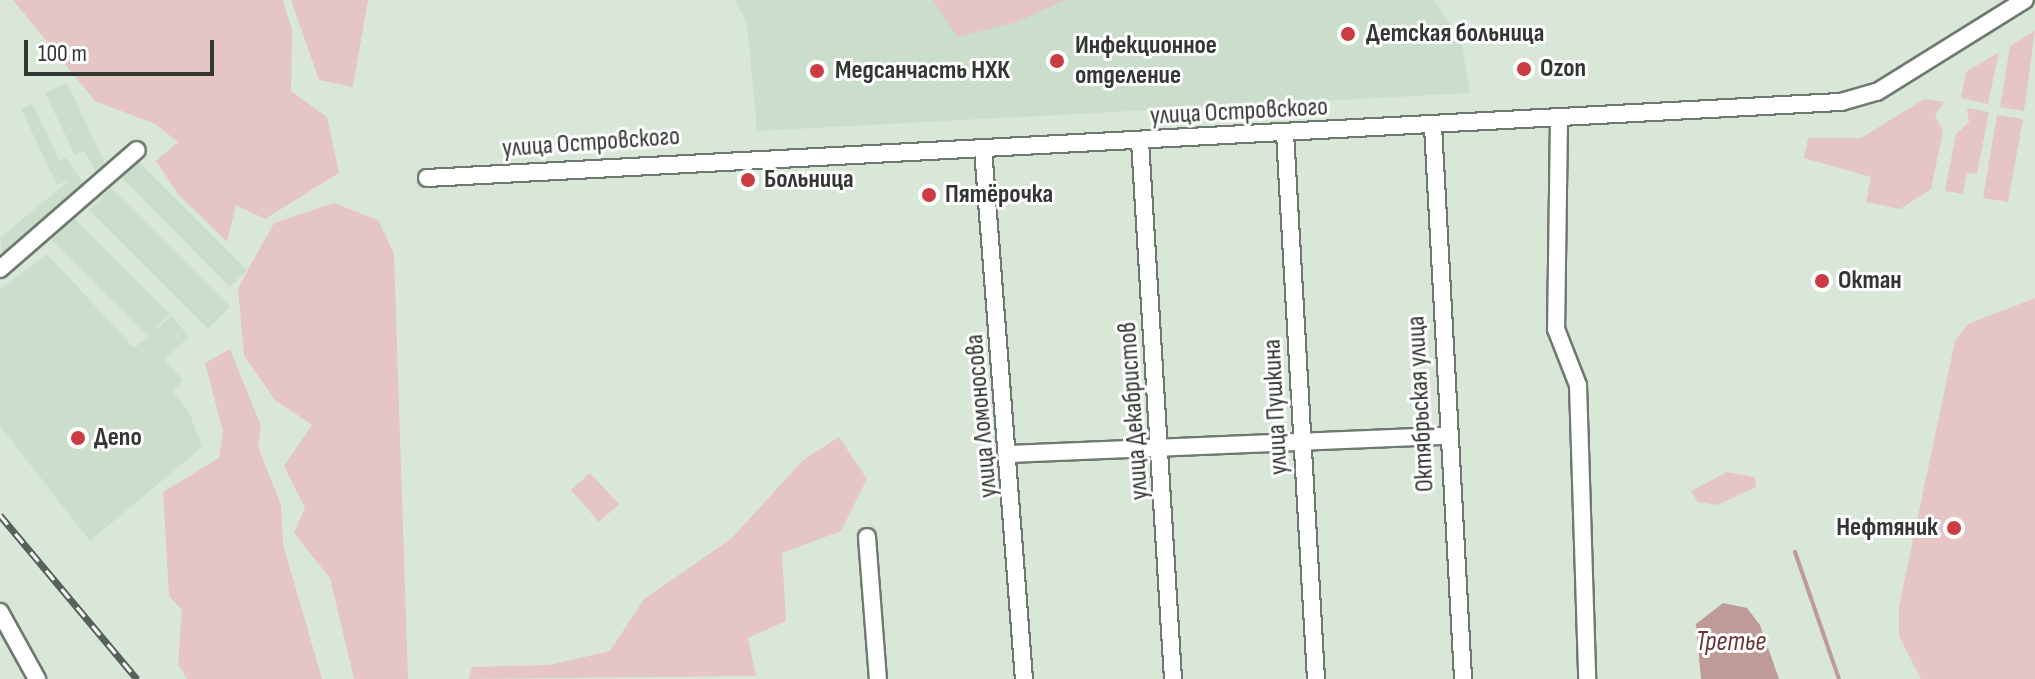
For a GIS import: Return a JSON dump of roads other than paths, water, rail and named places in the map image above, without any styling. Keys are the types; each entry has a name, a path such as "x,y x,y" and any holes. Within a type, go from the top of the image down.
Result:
{"street":[{"name":"улица Островского","path":"427,178 1433,126 1860,99 2025,0"},
{"path":"1559,119 1556,329 1578,385 1587,679"},
{"name":"Октябрьская улица","path":"1433,126 1445,436 1463,679"},
{"name":"улица Пушкина","path":"1285,133 1316,679"},
{"name":"улица Декабристов","path":"1140,141 1162,449 1173,679"},
{"name":"улица Ломоносова","path":"983,149 1011,454 1024,679"},
{"path":"2,270 137,150"},
{"path":"1011,454 1302,445 1445,436"},
{"path":"867,537 878,679"},
{"path":"0,612 37,679"}],"water":[{"name":"Третье","path":"1723,603 1747,608 1760,625 1779,679 1701,679 1696,624"}],"waterway":[{"path":"1795,552 1839,679"}],"railway":[{"path":"0,515 137,679"}],"place":[{"name":"Детская больница","path":"1348,34"},
{"name":"Инфекционное отделение","path":"1057,61"},
{"name":"Ozon","path":"1524,69"},
{"name":"Медсанчасть НХК","path":"817,71"},
{"name":"Больница","path":"748,180"},
{"name":"Пятёрочка","path":"929,195"},
{"name":"Октан","path":"1822,281"},
{"name":"Депо","path":"78,438"},
{"name":"Нефтяник","path":"1954,528"}]}
